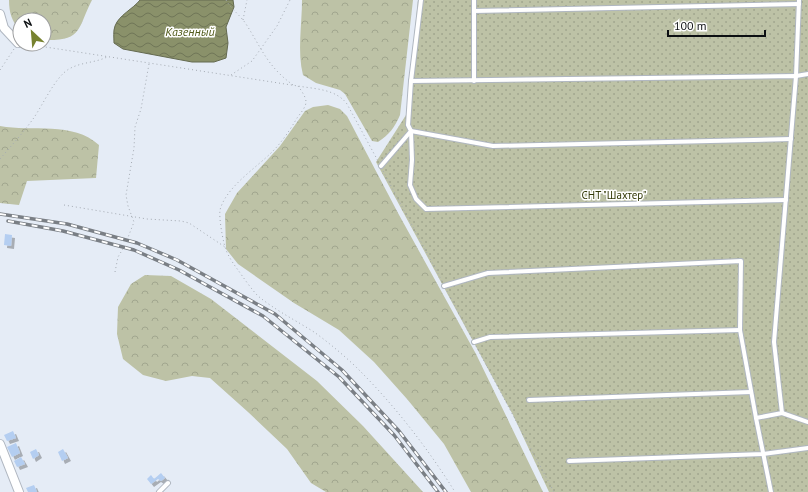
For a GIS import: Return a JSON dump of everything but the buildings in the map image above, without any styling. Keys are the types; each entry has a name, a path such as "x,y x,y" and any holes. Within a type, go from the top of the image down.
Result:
{"street":[{"path":"0,14 4,28 12,36"},
{"path":"0,444 19,492"}],"lane":[{"path":"421,0 411,81 408,125 412,160 410,185 416,199 426,209 786,200"},
{"path":"474,0 474,81"},
{"path":"474,11 799,2 796,76 774,342 782,413"},
{"path":"411,81 796,76 808,74"},
{"path":"410,132 493,146 791,139"},
{"path":"381,166 410,132"},
{"path":"444,286 488,274 741,261 740,330 771,492"},
{"path":"474,342 490,337 740,330"},
{"path":"529,400 751,392"},
{"path":"756,418 782,413 808,422"},
{"path":"569,462 763,454 808,448"},
{"path":"159,492 168,483"}],"path":[{"path":"226,0 230,8 243,21 274,69 294,85"},
{"path":"243,21 247,0"},
{"path":"230,75 252,61 278,26 290,0"},
{"path":"52,49 324,90 337,94 342,98 381,166 554,492"},
{"path":"0,70 14,52"},
{"path":"0,159 34,118 64,73 79,65 108,57"},
{"path":"127,240 134,222 128,206 127,189 134,148 135,127 142,104 150,63"},
{"path":"298,86 306,100 305,105 293,125 273,152 252,169 223,202 220,211 220,218 225,247 234,264 257,294 269,304 315,334 358,369 438,464 455,492"},
{"path":"64,205 147,219 181,221 189,223 225,247"},
{"path":"114,272 118,258 124,247"}],"green space":[{"path":"9,0 92,0 81,26 77,31 66,38 57,40 52,40 52,12 12,12 12,17"},
{"path":"302,0 413,0 400,115 391,130 378,142 372,141 345,94 340,90 316,83 303,75 300,57"},
{"name":"СНТ \"Шахтер\"","path":"418,0 808,0 808,492 549,492 513,415 376,162 406,115"},
{"path":"328,105 340,109 347,116 398,213 476,354 543,492 471,492 444,444 374,362 339,330 294,303 238,264 226,249 225,214 237,193 280,146 305,111 313,107"},
{"path":"0,126 12,128 65,130 89,138 99,145 96,178 27,181 19,205 0,203"},
{"path":"145,275 171,276 211,299 317,381 363,426 423,492 326,492 311,483 287,449 210,378 192,376 166,381 143,375 123,359 117,334 118,307 131,284"}],"water":[{"name":"Казенный","path":"140,0 233,0 234,7 226,27 228,43 226,58 214,62 192,62 123,49 114,43 114,30 117,22"}],"railway":[{"path":"0,214 67,224 137,243 177,260 275,314 342,370 399,431 446,492"},
{"path":"8,221 63,231 134,250 179,270 263,316 339,377 394,435 438,492"}]}
